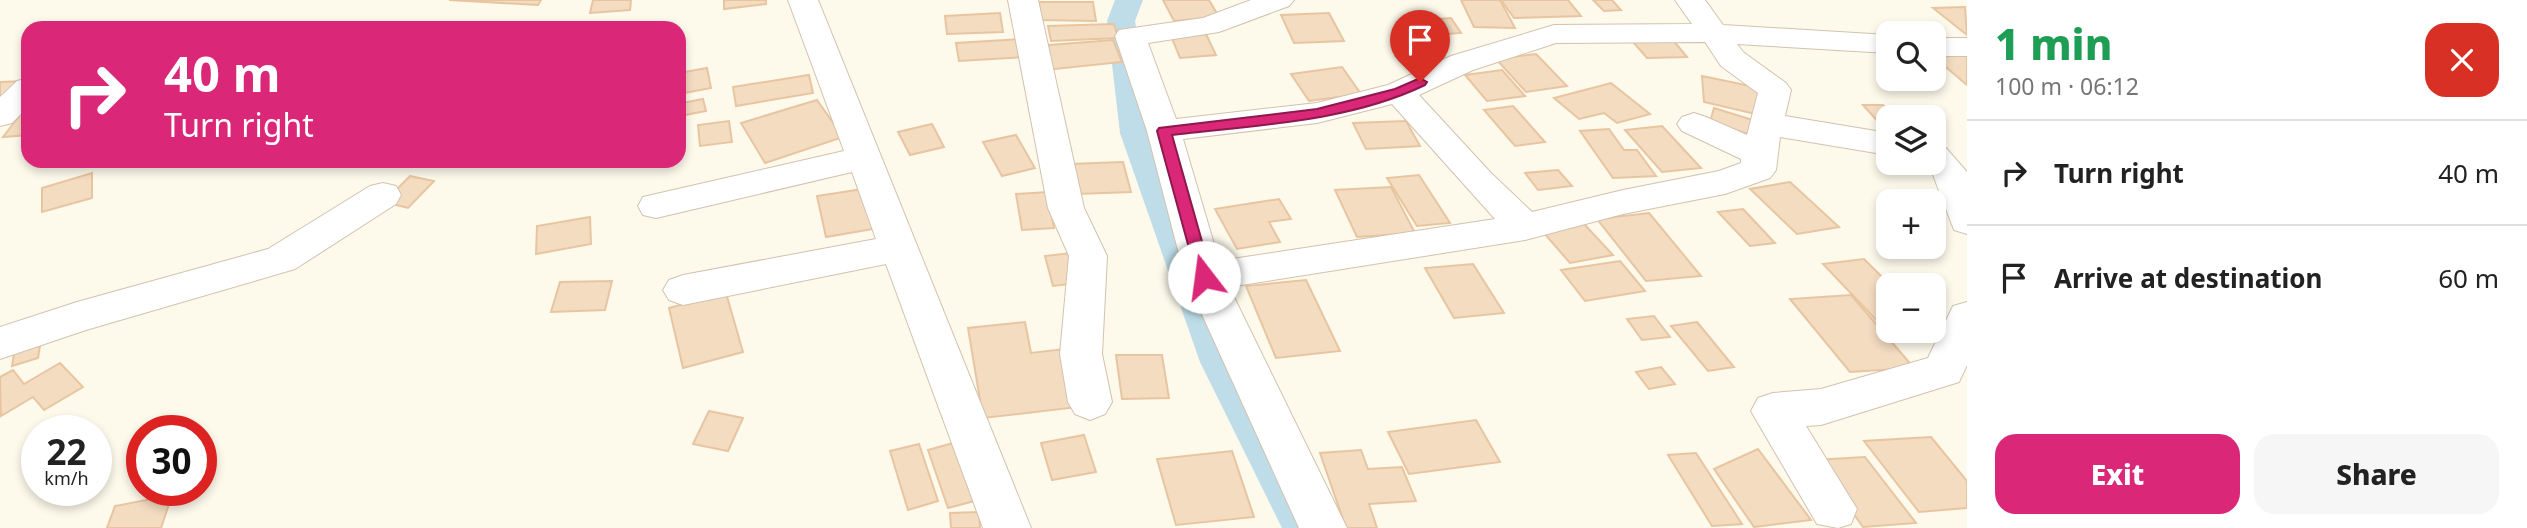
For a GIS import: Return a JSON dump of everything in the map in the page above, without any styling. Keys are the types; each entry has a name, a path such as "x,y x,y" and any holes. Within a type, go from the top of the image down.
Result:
{"street":[{"path":"803,0 1007,528"},
{"path":"1023,0 1066,208 1088,256 1081,354 1090,402"},
{"path":"1279,0 1208,26 1130,36 1164,131 1204,277 1323,528"},
{"path":"1204,277 1525,227 1623,202 1670,195 1725,182 1758,170 1775,90 1732,59 1690,0"},
{"path":"1164,131 1317,113 1399,92 1475,58 1554,34 1712,33 1876,43"},
{"path":"1946,47 1967,47"},
{"path":"1399,92 1478,181 1525,227"},
{"path":"0,116 21,95"},
{"path":"1694,124 1763,139 1876,144"},
{"path":"656,206 863,158"},
{"path":"1946,168 1967,221"},
{"path":"0,343 77,317 281,259 383,195"},
{"path":"683,290 899,248"},
{"path":"1834,509 1773,411 1821,407 1944,370 1965,326"}],"building":[{"path":"449,0 541,0 538,5"},
{"path":"593,0 631,0 630,10 590,13"},
{"path":"724,0 766,0 766,4 724,9"},
{"path":"1163,0 1209,0 1219,17 1174,21"},
{"path":"1461,0 1500,0 1515,28 1474,27"},
{"path":"1501,0 1568,0 1581,16 1514,18"},
{"path":"1593,0 1612,0 1621,10 1604,11"},
{"path":"1039,2 1093,2 1096,21 1040,20"},
{"path":"1965,7 1967,35 1933,8"},
{"path":"1000,13 1003,32 947,34 945,16"},
{"path":"1329,13 1344,41 1294,43 1281,15"},
{"path":"1451,18 1461,33 1407,37 1397,22"},
{"path":"1114,24 1118,38 1051,41 1048,26"},
{"path":"1206,34 1216,55 1180,58 1171,36"},
{"path":"1022,39 1026,57 959,61 956,43"},
{"path":"1113,40 1122,62 1045,70 1037,46"},
{"path":"1673,40 1687,57 1647,58 1633,42"},
{"path":"1536,54 1567,86 1526,92 1496,59"},
{"path":"1967,55 1967,85 1946,67 1946,56"},
{"path":"1342,67 1361,94 1309,101 1291,74"},
{"path":"707,68 711,88 686,93 686,72"},
{"path":"1502,70 1525,96 1487,101 1465,75"},
{"path":"809,75 813,93 736,106 733,87"},
{"path":"1702,76 1760,88 1764,116 1704,102"},
{"path":"21,81 21,85 0,100 0,82"},
{"path":"1611,83 1650,114 1617,123 1604,113 1579,119 1554,98"},
{"path":"703,99 706,111 686,115 686,102"},
{"path":"817,100 843,137 765,163 741,123"},
{"path":"1863,105 1876,105 1876,120"},
{"path":"1513,106 1545,142 1515,146 1484,110"},
{"path":"1714,108 1762,123 1758,137 1710,122"},
{"path":"20,115 21,136 3,137"},
{"path":"729,121 732,142 700,146 698,125"},
{"path":"1406,121 1420,146 1366,149 1353,123"},
{"path":"932,124 944,147 910,155 898,132"},
{"path":"1662,126 1701,168 1662,172 1625,130"},
{"path":"1609,129 1624,150 1637,150 1656,176 1613,178 1580,131"},
{"path":"1016,135 1035,168 1002,176 983,142"},
{"path":"1123,162 1131,192 1077,194 1071,164"},
{"path":"1558,170 1572,186 1538,190 1525,173"},
{"path":"92,173 92,198 42,212 42,188"},
{"path":"1419,175 1450,223 1417,226 1387,178"},
{"path":"410,176 434,181 408,208 384,202"},
{"path":"1790,182 1839,227 1797,234 1750,189"},
{"path":"1391,187 1415,233 1357,237 1335,190"},
{"path":"863,189 873,229 826,237 817,196"},
{"path":"1048,192 1054,228 1022,230 1016,194"},
{"path":"1279,199 1291,219 1269,222 1280,242 1237,249 1215,209"},
{"path":"1743,209 1775,243 1750,246 1718,212"},
{"path":"1649,213 1701,276 1646,281 1597,219"},
{"path":"590,217 591,244 536,254 537,226"},
{"path":"1584,224 1613,255 1570,263 1543,232"},
{"path":"1071,253 1079,283 1053,286 1045,256"},
{"path":"1864,259 1878,273 1876,320 1823,264"},
{"path":"1620,261 1645,291 1585,301 1561,270"},
{"path":"1473,264 1504,313 1454,318 1425,268"},
{"path":"1306,280 1340,351 1276,358 1246,286"},
{"path":"612,281 605,310 551,312 560,282"},
{"path":"726,293 743,352 683,368 669,308"},
{"path":"1851,295 1876,324 1876,343 1892,343 1914,368 1850,372 1790,299"},
{"path":"1654,316 1670,337 1642,340 1627,319"},
{"path":"1025,322 1031,353 1064,349 1078,407 983,418 968,328"},
{"path":"1697,322 1734,367 1708,371 1671,326"},
{"path":"41,340 38,358 12,366 15,348"},
{"path":"1116,355 1162,355 1169,398 1122,399"},
{"path":"60,363 83,387 44,410 33,397 1,416 0,377 13,370 24,384"},
{"path":"1661,367 1675,384 1649,389 1636,372"},
{"path":"709,411 743,418 728,451 693,444"},
{"path":"1476,420 1500,462 1409,474 1388,432"},
{"path":"1084,435 1096,472 1052,480 1041,443"},
{"path":"1931,437 1967,481 1967,508 1919,512 1864,441"},
{"path":"957,442 978,500 948,508 928,450"},
{"path":"919,444 938,501 908,510 890,451"},
{"path":"1758,449 1811,520 1754,527 1714,469"},
{"path":"1361,450 1368,469 1402,467 1416,501 1369,504 1377,528 1346,528 1320,453"},
{"path":"1232,451 1254,517 1176,525 1157,459"},
{"path":"1696,453 1742,524 1712,526 1668,455"},
{"path":"1865,457 1916,523 1863,527 1815,460"},
{"path":"126,504 126,506 168,506 161,528 107,528 115,506"},
{"path":"979,512 980,528 951,528 950,513"}],"waterway":[{"path":"1129,0 1121,21 1136,133 1220,362 1305,528"}],"route":[{"path":"1204,277 1164,131 1228,126 1317,113 1399,92 1420,82"}]}
